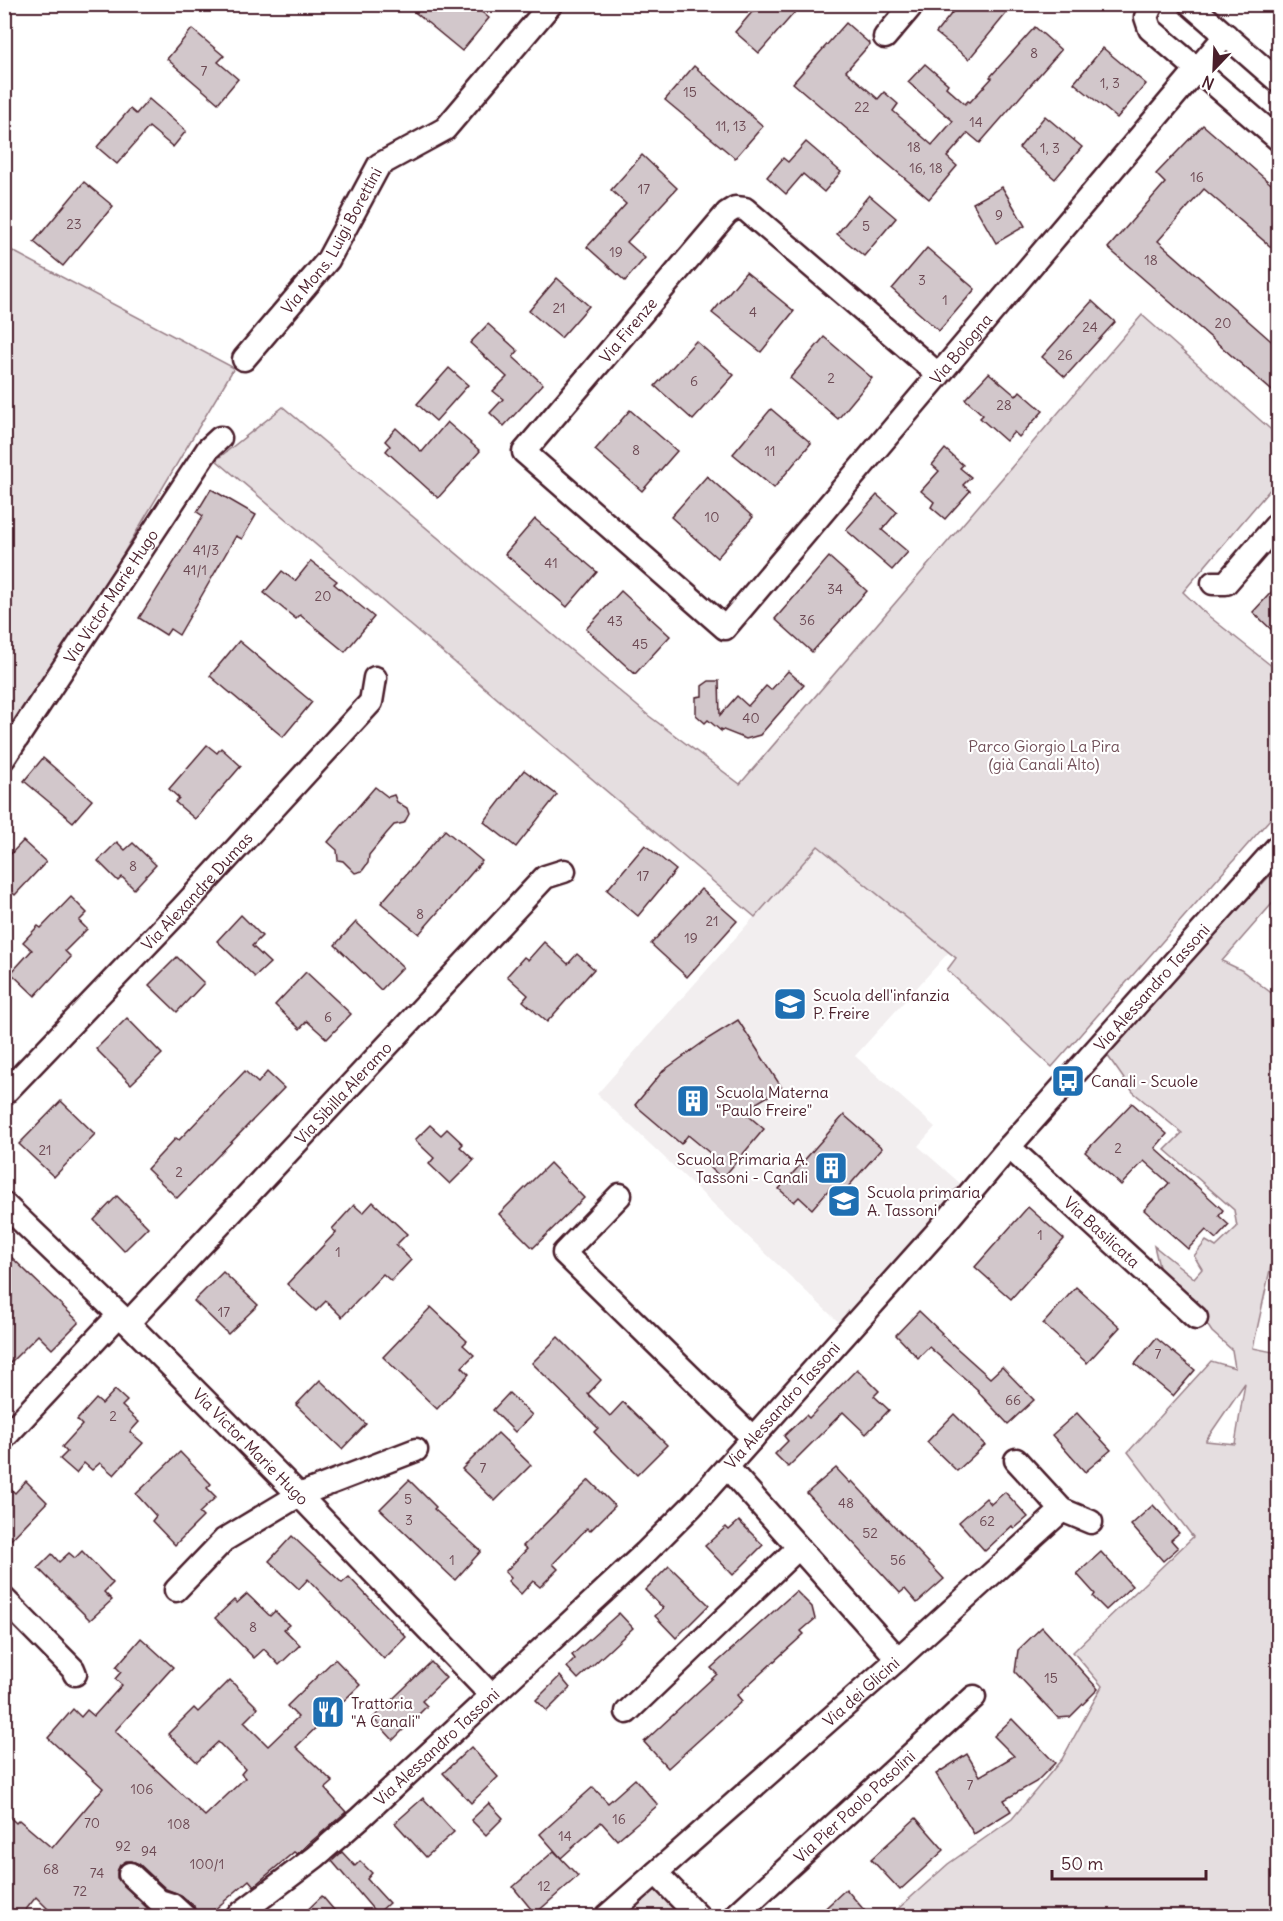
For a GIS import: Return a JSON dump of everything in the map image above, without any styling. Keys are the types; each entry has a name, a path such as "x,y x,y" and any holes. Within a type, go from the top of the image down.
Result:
{"street":[{"name":"Via Mons. Luigi Borettini","path":"244,359 328,260 379,165 445,129 550,4"},
{"path":"885,37 913,4"},
{"path":"1152,4 1146,17 1150,29 1278,139"},
{"path":"1190,4 1278,81"},
{"name":"Via Bologna","path":"725,628 1226,35"},
{"name":"Via Firenze","path":"725,628 524,452 728,213 735,208 745,209 939,375"},
{"name":"Via Victor Marie Hugo","path":"4,758 208,449 220,438"},
{"path":"1213,584 1226,583 1278,523"},
{"name":"Via Alexandre Dumas","path":"4,1094 182,908 371,702 375,678"},
{"name":"Via Alessandro Tassoni","path":"237,1917 315,1857 360,1818 645,1554 753,1438 1278,846"},
{"name":"Via Sibilla Aleramo","path":"4,1438 123,1319 545,877 564,871"},
{"name":"Via Basilicata","path":"1009,1147 1196,1318"},
{"path":"620,1195 564,1253 753,1438"},
{"name":"Via Victor Marie Hugo","path":"4,1204 299,1495 491,1695"},
{"path":"176,1590 224,1540 299,1495 416,1450"},
{"path":"1016,1460 1062,1510 1091,1522"},
{"path":"727,1467 898,1659"},
{"name":"Via dei Glicini","path":"607,1917 1062,1510"},
{"path":"627,1712 798,1548"},
{"path":"4,1599 75,1674"},
{"name":"Via Pier Paolo Pasolini","path":"735,1917 974,1697"},
{"path":"656,1873 698,1917"},
{"path":"130,1874 159,1901 172,1905 184,1917"}],"shaded area":[{"name":"Scuola dell'infanzia P. Freire","path":"817,846 949,952 855,1056 935,1127 918,1146 971,1193 848,1331 597,1094"}],"green space":[{"path":"5,247 234,368 119,561 5,736"},
{"name":"Parco Giorgio La Pira (già Canali Alto)","path":"1142,315 1278,436 1278,480 1183,592 1206,614 1278,671 1278,810 1052,1067 947,970 956,958 818,846 755,917 216,460 283,407 649,716 740,784"},
{"path":"1278,867 1278,897 1222,961 1241,970 1278,998 1278,1233 1253,1348 1278,1353 1278,1916 890,1916 948,1864 1012,1819 1062,1759 1102,1686 1073,1652 1193,1537 1128,1452 1211,1361 1235,1368 1232,1350 1212,1332 1200,1314 1161,1275 1154,1246 1194,1278 1202,1269 1194,1256 1206,1241 1216,1247 1237,1227 1234,1210 1165,1150 1182,1133 1133,1092 1105,1052","holes":["1245,1383 1235,1444 1206,1440"]},
{"path":"653,1887 682,1916 622,1916"}],"building":[{"path":"405,4 472,4 489,18 462,51"},
{"path":"759,4 802,4 759,53 735,32"},
{"path":"959,4 1014,4 969,59 936,33"},
{"path":"846,23 870,44 846,71 878,99 884,92 898,104 893,111 932,145 953,121 908,82 925,64 948,84 946,87 965,104 970,102 992,78 990,77 1035,27 1061,50 980,143 968,133 947,157 957,166 929,199 793,83"},
{"path":"192,29 224,56 218,62 238,79 218,103 167,59"},
{"path":"1103,48 1146,84 1117,118 1074,83"},
{"path":"694,66 763,126 735,158 665,100"},
{"path":"149,99 186,131 173,147 149,127 117,164 97,147 130,109 136,114"},
{"path":"1045,116 1082,147 1055,179 1019,148"},
{"path":"1203,125 1278,190 1278,253 1204,189 1158,241 1278,347 1278,396 1108,248 1165,183 1156,174"},
{"path":"806,142 841,172 824,192 803,174 786,194 767,177 783,158 788,162"},
{"path":"642,155 677,188 627,242 645,258 625,281 587,247 626,204 611,190"},
{"path":"84,182 113,206 63,266 34,242"},
{"path":"1002,187 1025,226 996,243 973,203"},
{"path":"869,195 896,218 864,256 837,234"},
{"path":"927,248 975,289 939,331 892,289"},
{"path":"746,272 794,311 761,352 712,313"},
{"path":"557,278 589,306 561,338 529,311"},
{"path":"1092,301 1115,322 1065,377 1042,357"},
{"path":"488,324 518,351 513,357 543,384 504,426 490,413 503,399 493,391 507,377 470,343"},
{"path":"824,337 872,378 838,419 790,378"},
{"path":"696,341 734,375 693,420 655,386"},
{"path":"449,368 468,385 436,421 417,404"},
{"path":"989,373 1016,396 1020,391 1043,411 1019,437 1014,432 1006,441 980,418 983,415 965,399"},
{"path":"771,409 811,443 774,488 733,454"},
{"path":"630,410 677,451 642,491 595,450"},
{"path":"447,422 480,451 438,498 386,451 390,446 385,441 396,428 422,452"},
{"path":"945,449 963,465 960,468 971,477 963,485 970,491 945,519 931,507 934,502 921,491 939,471 932,465"},
{"path":"707,476 753,517 717,558 671,517"},
{"path":"211,489 256,515 242,539 236,536 179,635 170,629 166,635 139,618 203,516 197,512"},
{"path":"877,495 897,512 882,530 908,552 892,570 846,530"},
{"path":"535,519 597,572 567,607 505,554"},
{"path":"829,557 867,591 812,652 775,619"},
{"path":"311,561 337,581 334,584 374,617 345,652 300,615 296,619 264,593 282,571 295,581"},
{"path":"1278,585 1278,636 1253,612"},
{"path":"621,591 670,636 635,674 586,629"},
{"path":"239,641 312,702 283,737 210,676"},
{"path":"788,671 804,685 760,735 746,739 721,729 721,731 708,720 705,723 696,715 696,697 702,696 702,686 709,681 719,681 720,715 737,696 748,706 766,686 771,690"},
{"path":"207,745 217,753 221,748 241,766 195,819 175,802 179,798 169,789"},
{"path":"43,758 92,800 73,822 24,781"},
{"path":"524,770 557,795 516,847 484,822"},
{"path":"375,787 388,797 394,795 397,802 407,808 409,814 404,823 394,825 386,834 369,855 368,863 362,871 355,873 343,861 338,860 337,850 328,842"},
{"path":"445,830 482,861 419,934 381,903"},
{"path":"23,841 46,862 15,895 4,885 4,861"},
{"path":"117,842 125,850 133,843 156,865 134,889 122,877 118,881 98,861"},
{"path":"645,845 676,870 638,916 607,890"},
{"path":"701,889 737,921 687,977 651,944"},
{"path":"71,897 87,913 79,921 87,929 65,951 71,957 35,996 11,973 32,950 23,942 38,926 41,928"},
{"path":"241,915 262,936 252,946 270,963 255,977 217,941"},
{"path":"356,922 403,967 381,990 335,945"},
{"path":"544,942 568,964 577,954 594,969 547,1022 523,1001 528,995 507,976 524,957 528,960"},
{"path":"177,957 204,983 177,1012 149,985"},
{"path":"306,972 351,1014 327,1039 307,1021 300,1029 275,1005"},
{"path":"127,1018 162,1054 131,1084 96,1049"},
{"name":"Scuola Materna \"Paulo Freire\"","path":"738,1020 782,1088 743,1111 764,1129 722,1179 710,1167 717,1159 688,1135 681,1144 635,1105 663,1071"},
{"path":"245,1071 258,1083 267,1072 284,1088 177,1198 147,1169 176,1138 179,1140"},
{"path":"61,1101 95,1134 54,1177 19,1144"},
{"path":"1132,1103 1167,1134 1155,1148 1223,1210 1219,1216 1229,1225 1216,1239 1206,1230 1188,1249 1144,1210 1169,1183 1144,1161 1121,1185 1085,1152"},
{"name":"Scuola Primaria A. Tassoni - Canali","path":"844,1115 882,1148 840,1196 830,1188 812,1209 799,1197 794,1202 779,1189"},
{"path":"430,1125 441,1135 447,1129 463,1144 460,1147 474,1160 450,1184 429,1164 434,1158 415,1140"},
{"path":"550,1163 584,1198 533,1248 499,1214"},
{"path":"117,1196 148,1227 124,1251 94,1220"},
{"path":"373,1202 407,1234 396,1245 411,1260 391,1281 383,1274 342,1317 326,1301 316,1311 287,1284 336,1232 332,1229 354,1205 363,1213"},
{"path":"1028,1207 1064,1239 1011,1299 975,1267"},
{"path":"4,1250 79,1322 52,1349 38,1335 4,1369"},
{"path":"223,1272 258,1305 228,1334 194,1301"},
{"path":"1076,1287 1120,1327 1087,1363 1043,1324"},
{"path":"431,1307 467,1341 463,1345 474,1355 462,1367 469,1374 437,1409 383,1357"},
{"path":"919,1311 990,1378 1002,1367 1034,1400 1008,1424 978,1390 929,1347 918,1358 896,1335"},
{"path":"558,1337 601,1380 588,1394 610,1416 623,1402 667,1445 637,1475 594,1432 598,1428 532,1363"},
{"path":"1156,1338 1195,1370 1173,1396 1135,1364"},
{"path":"857,1369 879,1391 874,1396 889,1410 866,1434 843,1412 788,1467 775,1454 788,1441 784,1436 806,1415 809,1418"},
{"path":"320,1380 366,1424 342,1449 296,1405"},
{"path":"115,1390 127,1401 122,1406 139,1422 130,1432 143,1443 114,1475 100,1463 92,1470 84,1463 76,1473 60,1459 67,1452 62,1447 82,1425 77,1420 96,1399 102,1404"},
{"path":"509,1393 532,1415 515,1432 493,1410"},
{"path":"1077,1413 1111,1450 1085,1472 1052,1435"},
{"path":"954,1414 985,1445 957,1471 927,1442"},
{"path":"498,1433 531,1465 495,1501 462,1469"},
{"path":"180,1452 211,1484 207,1488 216,1497 199,1513 203,1517 175,1545 152,1521 156,1516 136,1494"},
{"path":"836,1468 850,1483 852,1481 944,1579 917,1603 905,1589 900,1593 807,1493"},
{"path":"409,1480 436,1507 434,1509 481,1551 455,1580 380,1509"},
{"path":"589,1480 615,1506 590,1531 587,1528 553,1564 558,1569 540,1587 533,1581 521,1594 508,1581 511,1578 505,1572 527,1549 523,1546"},
{"path":"26,1481 47,1502 4,1547 4,1483 15,1493"},
{"path":"1005,1492 1028,1517 1014,1529 1012,1526 985,1551 959,1522 986,1498 991,1504"},
{"path":"1153,1505 1179,1533 1171,1540 1178,1548 1163,1561 1131,1525"},
{"path":"739,1521 763,1545 733,1575 705,1546 726,1527 729,1530"},
{"path":"292,1536 342,1583 349,1577 406,1637 384,1659 308,1579 299,1589 269,1561"},
{"path":"82,1551 113,1583 104,1592 112,1600 90,1620 38,1568 52,1554 59,1562 69,1553 75,1558"},
{"path":"1101,1552 1132,1586 1106,1610 1093,1597 1095,1594 1077,1574"},
{"path":"669,1566 709,1605 676,1638 655,1616 663,1608 645,1590"},
{"path":"796,1591 812,1607 815,1619 801,1631 804,1634 737,1695 742,1701 668,1768 644,1742 717,1674 711,1668"},
{"path":"247,1594 270,1616 275,1611 289,1625 284,1629 300,1645 279,1665 264,1649 254,1658 215,1618 234,1600 237,1603"},
{"path":"619,1613 633,1628 578,1679 567,1667 575,1659 572,1655"},
{"path":"1042,1627 1098,1689 1070,1717 1058,1718 1015,1672 1018,1650"},
{"path":"141,1638 173,1667 115,1731 205,1816 245,1778 241,1774 245,1769 218,1742 197,1762 168,1734 194,1708 198,1712 230,1680 258,1708 244,1722 268,1746 298,1717 287,1706 335,1659 360,1685 296,1747 333,1782 325,1789 346,1812 297,1854 294,1852 254,1886 249,1880 206,1917 197,1917 194,1906 181,1895 166,1889 139,1864 126,1861 120,1865 117,1878 150,1911 163,1917 56,1917 36,1897 20,1917 4,1917 4,1812 16,1823 19,1820 52,1848 103,1788 48,1738 73,1709 81,1717 87,1710 94,1716 122,1685 115,1679 121,1672 116,1667"},
{"path":"431,1662 446,1678 422,1701 427,1706 393,1740 373,1718"},
{"path":"560,1676 570,1688 547,1711 536,1700"},
{"path":"1012,1719 1055,1763 1036,1782 1004,1800 1011,1811 974,1834 936,1774 967,1754 980,1776 1014,1756 994,1736"},
{"path":"471,1747 498,1777 471,1803 443,1773"},
{"path":"635,1779 658,1805 617,1840 601,1822 561,1858 540,1834 593,1787 608,1803"},
{"path":"423,1798 454,1832 426,1857 395,1823"},
{"path":"489,1803 503,1818 486,1835 471,1820"},
{"path":"916,1818 944,1850 900,1890 871,1859"},
{"path":"554,1851 578,1876 535,1914 513,1887"},
{"path":"342,1852 355,1866 360,1861 372,1873 367,1879 389,1903 377,1914 332,1861"},
{"path":"846,1889 870,1917 816,1917"},
{"path":"322,1896 340,1917 300,1917"}],"place":[{"name":"Scuola dell'infanzia P. Freire","path":"790,1004"},
{"name":"Canali - Scuole","path":"1068,1081"},
{"name":"Scuola Materna \"Paulo Freire\"","path":"693,1101"},
{"name":"Scuola Primaria A. Tassoni - Canali","path":"831,1168"},
{"name":"Scuola primaria A. Tassoni","path":"844,1201"},
{"name":"Trattoria \"A Canali\"","path":"328,1712"}]}
